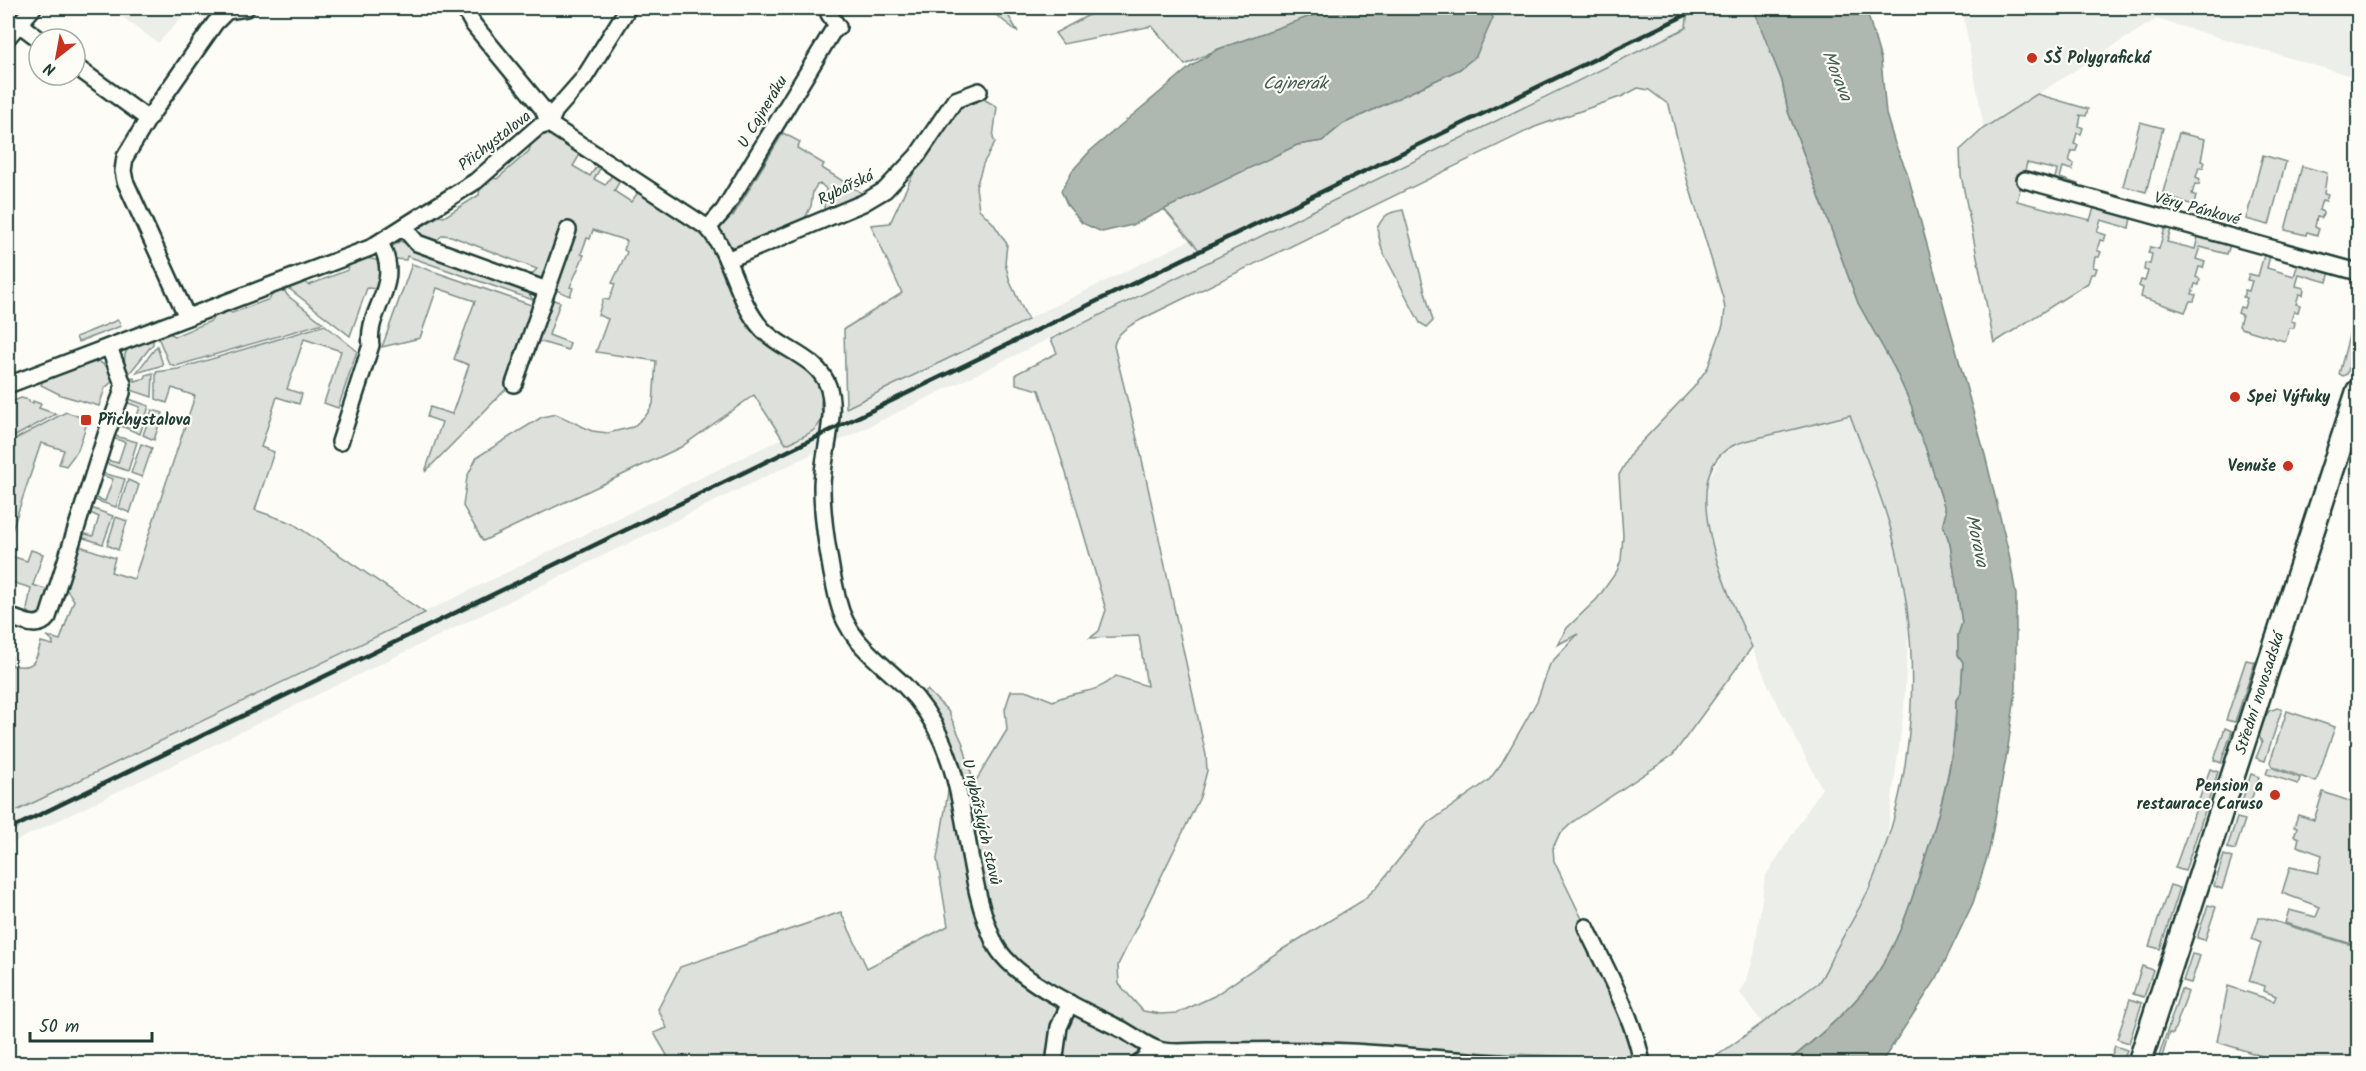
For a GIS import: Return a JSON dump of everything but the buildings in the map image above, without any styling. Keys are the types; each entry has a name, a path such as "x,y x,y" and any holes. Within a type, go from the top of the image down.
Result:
{"main road":[{"name":"Střední novosadská","path":"2139,1064 2355,416 2358,391"}],"street":[{"path":"8,37 33,8"},
{"path":"187,317 125,181 123,171 125,157 148,119 224,12 246,8"},
{"name":"Přichystalova","path":"464,8 473,24 543,109 549,124"},
{"name":"Přichystalova","path":"8,385 380,243 482,177 538,127 549,124 555,111 584,78 628,8"},
{"name":"U Cajneráku","path":"708,228 724,210 831,34 838,27 830,14"},
{"path":"20,24 27,30"},
{"path":"87,75 148,119"},
{"name":"Rybářská","path":"727,260 863,203 885,190 918,156 955,100 979,91"},
{"path":"549,124 708,228"},
{"name":"Věry Pánkové","path":"2025,180 2358,272"},
{"path":"404,228 417,243 547,290"},
{"name":"U rybářských stavů","path":"708,228 727,260 747,306 759,325 782,345 815,366 828,388 830,412 822,489 835,586 846,626 864,649 917,699 939,734 953,772 985,919 997,947 1007,962 1070,1003 1153,1048 1168,1051 1325,1050 1505,1064"},
{"path":"514,384 568,230"},
{"path":"340,442 371,345 369,336 386,284 387,255 380,243"},
{"path":"8,616 36,625 44,622 48,617 106,435 123,393 123,384 108,347"},
{"path":"1586,927 1634,1034 1642,1064"},
{"path":"1054,1064 1059,1027 1070,1003"},
{"path":"1137,1064 1153,1048"}],"shaded area":[{"path":"122,8 182,8 187,13 158,43 117,13"},
{"path":"987,8 1004,8 1018,32"},
{"path":"1102,8 1335,8 1216,50 1185,65 1152,26 1063,44 1055,33"},
{"path":"1488,8 1687,8 1686,14 1200,251 1164,209 1297,145 1322,141 1343,124 1460,69 1493,18"},
{"path":"1667,8 1729,8 8,845 8,815"},
{"path":"1688,8 1753,8 1782,81 1788,111 1858,303 1895,369 1912,407 1916,427 1925,446 1946,512 1943,524 1950,544 1962,623 1958,635 1958,654 1963,662 1961,693 1956,700 1953,742 1946,784 1902,926 1880,969 1852,1004 1786,1063 1707,1063 1818,983 1868,891 1885,848 1897,804 1906,759 1911,713 1908,620 1902,575 1891,530 1850,415 1738,443 1716,461 1707,483 1706,511 1721,572 1752,647 1673,755 1574,821 1559,835 1553,848 1554,861 1586,927 1630,1041 1631,1055 1621,1059 1448,1051 1431,1064 672,1064 654,1033 667,1028 658,1009 680,967 841,912 867,968 948,926 937,859 952,767 917,699 927,690 948,711 963,744 974,784 1007,730 1005,709 1011,691 1028,691 1053,701 1093,690 1116,676 1147,686 1139,636 1090,638 1099,631 1106,610 1039,390 1016,384 1016,374 1057,353 1051,339 1686,28","holes":["1638,88 1649,90 1669,105 1687,179 1725,309 1723,325 1708,367 1694,387 1632,452 1619,475 1623,536 1621,560 1617,571 1597,599 1567,628 1557,645 1578,634 1550,664 1537,701 1501,764 1489,780 1427,824 1376,888 1362,901 1278,952 1214,996 1178,1013 1161,1014 1143,1011 1119,984 1118,965 1200,797 1207,771 1206,755 1141,455 1114,346 1118,336 1122,331 1148,316 1535,127 1623,96"]},
{"name":"SŠ Polygrafická","path":"1962,8 2358,8 2358,78 2156,19 1984,128"},
{"path":"2037,94 2088,109 2086,116 2079,115 2081,116 2079,126 2083,128 2081,134 2077,133 2074,144 2078,145 2076,151 2072,151 2069,161 2073,163 2072,170 2063,167 2060,178 2078,184 2077,189 2054,182 2057,170 2027,163 2017,201 2090,220 2094,208 2131,218 2129,228 2101,220 2097,232 2106,235 2104,241 2100,240 2097,250 2101,252 2099,257 2095,257 2093,267 2097,268 2095,274 2091,274 2088,283 1994,343 1961,175 1960,150 1984,128"},
{"path":"982,98 997,107 993,138 995,142 983,164 976,187 979,209 993,223 1007,244 1005,263 1010,282 1028,320 846,408 844,329 902,293 871,225 890,223 914,172 944,119 963,106"},
{"path":"2140,122 2163,128 2146,192 2123,186"},
{"path":"783,133 800,142 797,148 824,164 822,168 868,197 826,212 824,208 826,189 821,184 817,185 813,191 811,206 803,222 740,248 727,245 719,230 728,215 733,216"},
{"path":"2179,133 2205,139 2201,161 2205,162 2203,168 2199,167 2196,177 2200,179 2199,185 2195,184 2192,194 2196,196 2194,205 2162,196"},
{"path":"545,134 553,135 581,153 573,166 590,176 598,164 601,167 594,179 605,185 613,174 621,179 614,191 631,202 639,191 704,234 719,255 737,305 749,328 757,337 802,366 820,383 823,393 821,421 813,431 786,444 754,395 681,447 483,541 463,506 467,477 477,457 542,417 556,414 592,431 608,433 633,427 647,414 653,404 656,361 596,352 608,319 598,315 603,299 609,300 615,284 612,283 627,252 624,250 627,241 593,230 581,254 584,255 570,287 573,288 570,296 528,278 537,269 451,236 443,235 433,243 421,238 418,234 419,228 439,216 444,217 479,195 480,188 494,178 497,179 529,151 531,143"},
{"path":"2263,155 2286,162 2269,225 2246,219"},
{"path":"2302,166 2327,173 2324,194 2328,195 2326,201 2322,200 2319,210 2323,212 2322,218 2317,217 2315,227 2319,229 2317,235 2285,230"},
{"path":"1403,210 1433,321 1427,327 1420,323 1382,250 1377,228 1387,215"},
{"path":"2165,228 2171,229 2167,242 2195,249 2198,237 2230,245 2227,254 2200,247 2196,259 2205,262 2203,268 2199,267 2196,277 2200,279 2199,285 2195,284 2192,294 2196,295 2194,301 2190,301 2185,312 2141,297 2143,288 2139,286 2141,280 2145,281 2148,271 2144,270 2145,263 2150,264 2152,254 2148,253 2150,247 2159,249"},
{"path":"400,241 527,290 533,300 407,256 406,260 394,259 392,247"},
{"path":"2264,255 2270,256 2267,268 2294,276 2298,264 2330,272 2327,282 2299,274 2296,286 2304,288 2303,295 2299,294 2296,304 2300,305 2298,312 2294,311 2291,321 2295,322 2294,328 2289,328 2284,341 2239,326 2242,315 2238,313 2240,307 2244,308 2247,298 2243,297 2245,290 2249,291 2252,281 2247,280 2249,274 2258,276"},
{"path":"366,258 376,260 381,266 379,289 367,288 350,336 287,287 304,281 309,285 348,270 349,265"},
{"path":"412,264 534,306 508,387 425,472 442,422 427,417 430,407 452,414 469,365 454,359 475,301 437,288 420,338 382,347"},
{"path":"283,289 288,296 323,323 176,366 169,364 158,337 167,332 175,336 211,321 215,315 226,310 232,313 270,299 272,293"},
{"path":"553,300 560,302 549,335 570,343 568,350 538,341"},
{"path":"2358,301 2358,341 2347,374 2343,376 2339,374"},
{"path":"118,320 121,326 78,342 76,337"},
{"path":"325,325 357,351 338,408 324,403 341,351 304,339 287,389 302,394 299,404 277,397 261,447 274,452 255,510 292,523 425,613 8,815 8,655 11,656 11,665 29,665 33,663 41,642 53,645 47,636 60,640 74,600 64,586 76,547 80,546 115,558 111,572 134,579 195,396 172,388 167,403 156,399 156,372 178,369"},
{"path":"153,338 153,344 128,375 124,359 125,353 132,346"},
{"path":"157,346 163,365 136,373"},
{"path":"98,361 108,367 113,381 105,388 99,406 61,395 41,385 43,380"},
{"path":"153,373 152,397 131,390 129,379 134,378 135,381"},
{"path":"21,398 41,404 39,408 56,414 8,440 8,403"},
{"path":"129,399 149,406 140,434 121,426 121,424 133,428 140,407 128,403"},
{"path":"152,410 163,413 154,440 143,435"},
{"path":"66,412 88,420 78,450 66,466 59,464 64,450 41,443 8,542 8,443"},
{"path":"1850,415 1891,530 1909,618 1904,708 1886,846 1856,916 1832,957 1828,971 1818,983 1763,1024 1740,993 1747,980 1754,955 1765,877 1822,788 1771,691 1726,588 1706,517 1707,483 1722,454 1734,445"},
{"path":"115,436 137,442 128,471 105,463 106,460 118,463 125,442 112,438"},
{"path":"141,444 152,448 142,477 131,473"},
{"path":"102,473 125,479 116,507 94,500 93,497 105,501 113,479 100,475"},
{"path":"128,480 139,485 130,513 119,508"},
{"path":"91,508 113,516 103,544 81,535 82,533 93,536 99,517 88,512"},
{"path":"116,517 127,521 118,550 107,545"},
{"path":"31,550 43,554 33,585 48,590 41,614 33,617 27,610 31,588 8,581 8,555 27,561"},
{"path":"2246,660 2255,662 2235,722 2226,720"},
{"path":"2282,709 2265,761 2256,758 2262,743 2259,735 2269,711"},
{"path":"2287,711 2335,727 2316,782 2272,766 2270,762"},
{"path":"2225,728 2232,731 2221,763 2214,760"},
{"path":"2273,768 2300,778 2298,784 2266,774 2268,769"},
{"path":"2210,769 2218,772 2185,871 2175,868"},
{"path":"2251,774 2259,777 2247,812 2239,810"},
{"path":"2323,792 2358,804 2358,946 2285,923 2289,910 2316,917 2320,907 2282,893 2290,867 2318,873 2322,855 2297,846 2299,838 2294,836 2297,828 2294,827 2298,815 2314,820"},
{"path":"2237,818 2245,820 2235,850 2227,848"},
{"path":"2224,855 2232,858 2222,889 2214,886"},
{"path":"2170,885 2180,888 2160,949 2149,946"},
{"path":"2208,905 2216,907 2205,940 2197,938"},
{"path":"2259,918 2358,947 2358,1063 2277,1063 2278,1061 2217,1042 2228,986 2274,1001 2276,996 2264,991 2265,986 2249,981 2261,943 2252,939"},
{"path":"2192,954 2200,956 2191,983 2183,981"},
{"path":"2142,966 2153,970 2144,997 2133,994"},
{"path":"2181,989 2188,992 2173,1034 2169,1033 2162,1057 2159,1056"},
{"path":"2130,999 2142,1003 2129,1043 2117,1039"},
{"path":"2115,1046 2127,1050 2122,1063 2109,1063"}],"water":[{"name":"Cajnerák","path":"1333,8 1488,8 1493,18 1476,56 1460,69 1343,124 1322,141 1297,145 1132,225 1102,232 1082,223 1068,206 1061,191 1072,171 1090,151 1190,67 1216,50"},
{"name":"Morava","path":"1753,8 1866,8 1881,60 1886,114 1907,172 1985,455 2009,554 2016,595 2016,689 1989,851 1973,903 1937,978 1881,1063 1786,1063 1831,1025 1862,993 1880,969 1902,926 1946,784 1954,742 1956,700 1961,693 1963,662 1958,655 1958,635 1962,623 1950,544 1943,524 1946,512 1925,446 1916,427 1912,407 1895,369 1858,303 1788,111 1782,81"}],"railway":[{"path":"8,830 1700,8"}],"place":[{"name":"SŠ Polygrafická","path":"2032,58"},
{"name":"Spei Výfuky","path":"2235,397"},
{"name":"Přichystalova","path":"86,420"},
{"name":"Venuše","path":"2288,466"},
{"name":"Pension a restaurace Caruso","path":"2275,795"}]}
